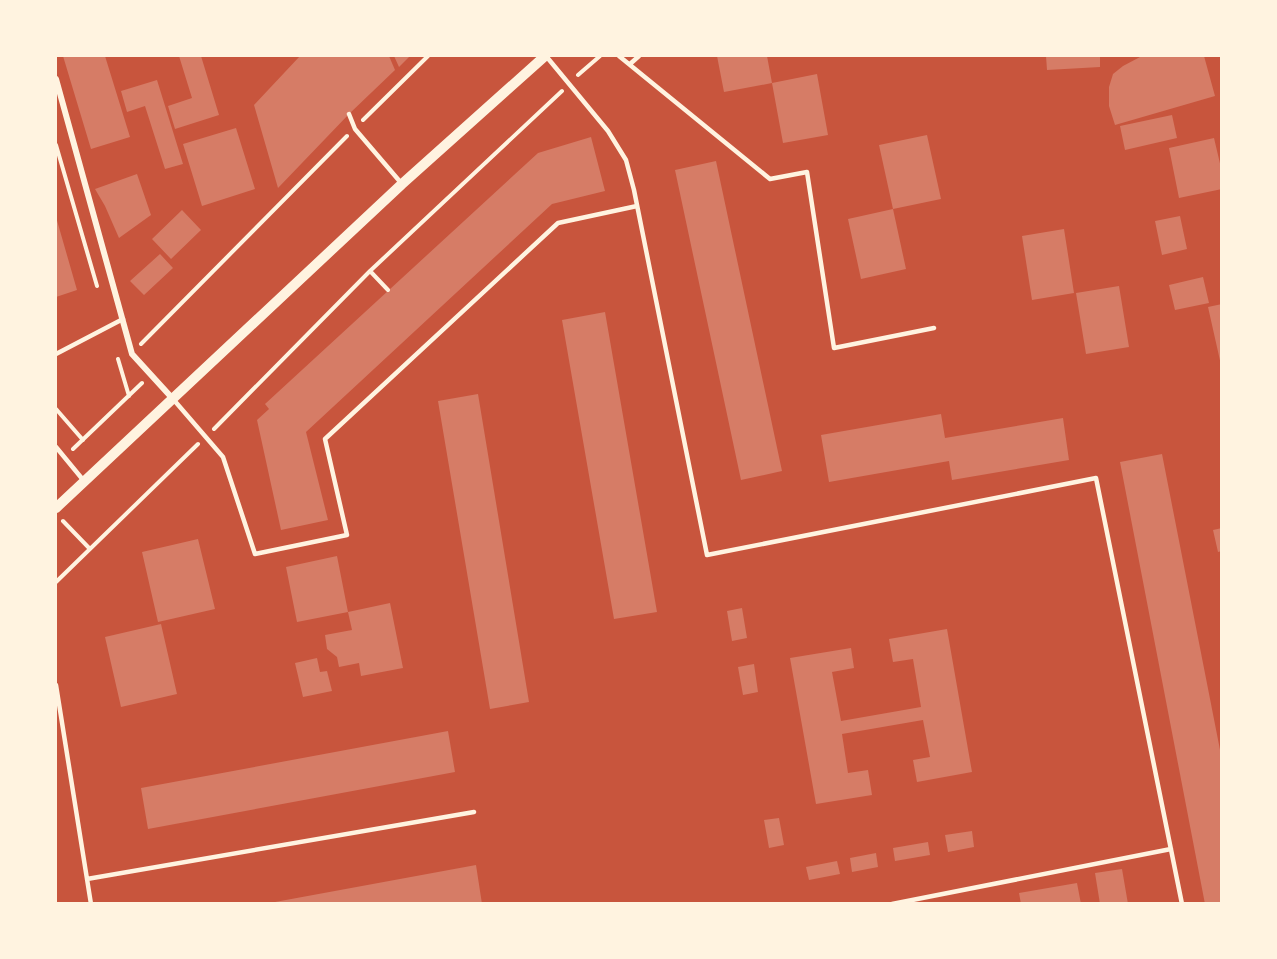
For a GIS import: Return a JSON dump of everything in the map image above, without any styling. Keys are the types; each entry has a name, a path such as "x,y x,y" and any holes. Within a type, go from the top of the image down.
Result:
{"street":[{"path":"56,508 402,184 545,56"},
{"path":"56,80 132,354 172,399"}],"lane":[{"path":"545,56 608,131 626,160 707,555 1096,478 1182,903"},
{"path":"619,56 770,179 807,172 834,348 934,328"},
{"path":"630,64 639,56"},
{"path":"348,114 354,129 402,184"},
{"path":"172,399 223,457 255,554 347,535 325,440 558,223 637,206"},
{"path":"56,354 123,319"},
{"path":"56,447 84,481"},
{"path":"56,685 91,903"},
{"path":"87,879 474,812"},
{"path":"892,903 1171,849"}],"path":[{"path":"120,366 428,56"},
{"path":"56,582 206,438 370,271 600,56"},
{"path":"56,145 99,292"},
{"path":"370,271 388,291"},
{"path":"117,356 129,396"},
{"path":"64,458 151,375"},
{"path":"56,409 83,440"},
{"path":"62,520 90,549"}],"building":[{"path":"63,56 105,56 130,137 91,149"},
{"path":"179,56 201,56 219,115 175,129 168,106 192,98"},
{"path":"300,56 389,56 395,70 278,188 254,105"},
{"path":"394,56 410,56 399,67"},
{"path":"717,56 767,56 772,83 724,92"},
{"path":"1046,56 1100,56 1100,67 1047,70"},
{"path":"1146,56 1204,56 1215,96 1115,125 1109,106 1109,87 1113,74 1123,66"},
{"path":"817,74 828,135 783,143 772,83"},
{"path":"157,80 183,164 165,169 145,106 127,112 121,91"},
{"path":"1172,115 1177,138 1125,150 1120,126"},
{"path":"236,128 255,189 202,206 183,144"},
{"path":"927,135 941,199 893,209 879,145"},
{"path":"591,137 605,191 552,204 306,432 328,520 281,530 257,420 269,409 265,404 538,153"},
{"path":"1214,138 1222,172 1222,189 1179,198 1169,148"},
{"path":"716,161 782,471 741,480 675,170"},
{"path":"137,174 151,215 119,238 95,189"},
{"path":"893,209 906,269 861,279 848,219"},
{"path":"182,210 201,230 171,259 152,239"},
{"path":"1180,216 1187,249 1162,255 1155,221"},
{"path":"56,217 77,290 56,297"},
{"path":"1064,229 1074,293 1032,300 1022,236"},
{"path":"160,254 173,268 144,295 130,281"},
{"path":"1203,277 1209,303 1175,310 1169,285"},
{"path":"1119,286 1129,347 1086,354 1076,293"},
{"path":"1222,304 1222,365 1221,365 1208,307"},
{"path":"605,312 657,612 614,619 562,320"},
{"path":"478,394 529,702 490,709 438,401"},
{"path":"941,414 945,438 1063,418 1069,460 952,480 949,461 829,482 821,435"},
{"path":"1162,454 1222,760 1222,904 1205,904 1120,462"},
{"path":"1222,528 1222,551 1218,552 1213,530"},
{"path":"198,539 215,609 158,622 142,552"},
{"path":"337,556 348,612 297,622 286,567"},
{"path":"390,603 403,668 361,676 359,663 339,667 337,657 327,649 325,635 352,630 348,612"},
{"path":"742,608 747,638 732,641 727,611"},
{"path":"161,624 177,694 121,707 105,637"},
{"path":"947,629 972,772 917,782 913,760 930,757 923,720 842,734 848,773 868,770 872,795 816,804 790,658 851,648 854,668 832,672 841,721 921,707 913,659 893,662 889,639"},
{"path":"317,658 320,672 327,671 332,691 303,697 295,663"},
{"path":"754,664 758,692 743,695 738,667"},
{"path":"448,731 455,772 148,829 141,788"},
{"path":"779,818 784,845 769,848 764,820"},
{"path":"972,831 974,847 948,852 945,835"},
{"path":"928,842 930,855 895,861 893,848"},
{"path":"876,853 878,867 852,872 850,858"},
{"path":"837,861 840,874 809,880 806,867"},
{"path":"476,865 482,904 275,904 275,902"},
{"path":"1122,869 1128,904 1100,904 1095,873"},
{"path":"1077,883 1081,904 1021,904 1019,893"}]}
